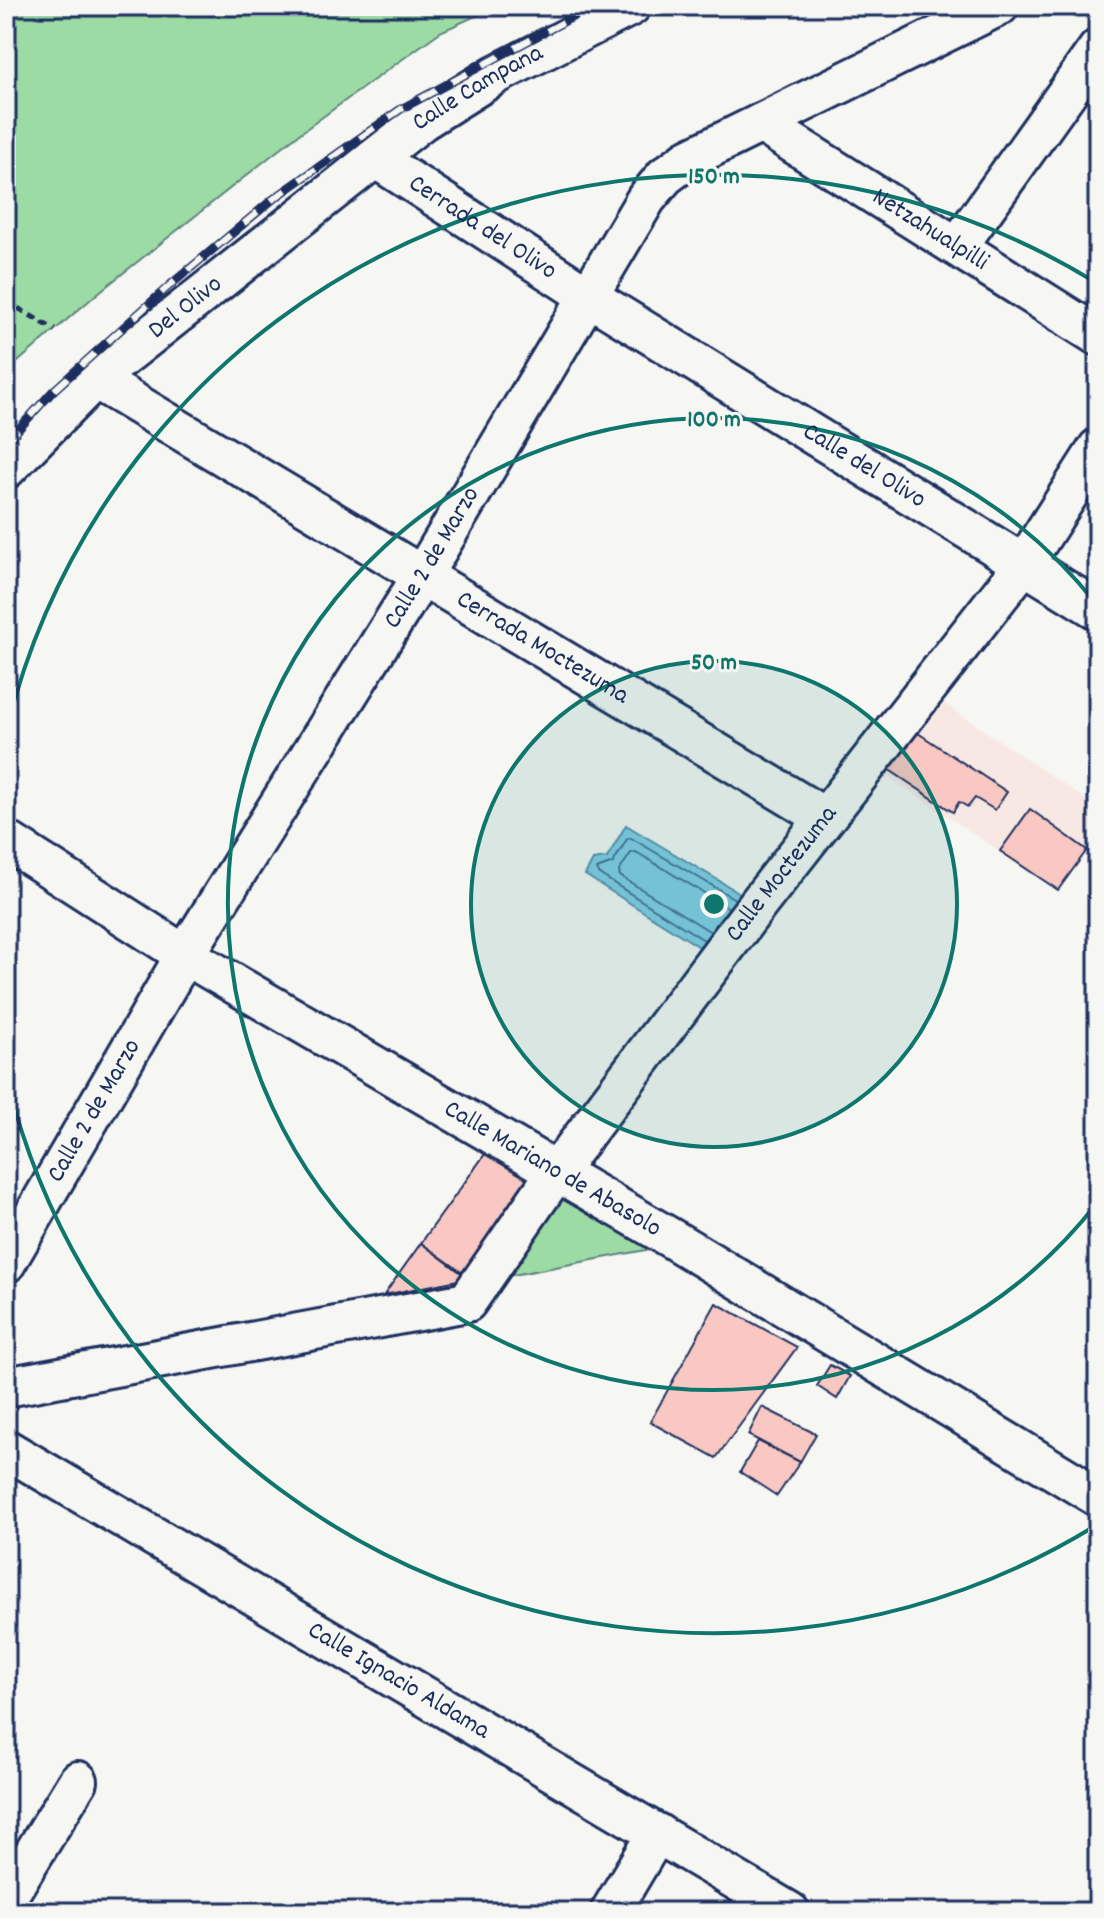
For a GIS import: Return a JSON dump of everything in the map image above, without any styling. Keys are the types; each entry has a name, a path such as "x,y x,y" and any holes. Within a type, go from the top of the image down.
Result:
{"street":[{"name":"Calle Campana","path":"375,158 422,121 497,74 631,6"},
{"name":"Calle 2 de Marzo","path":"6,1263 185,955 422,576 646,199 665,176 688,159 999,6"},
{"path":"958,246 1098,49"},
{"name":"Netzahualpilli","path":"761,123 1098,336"},
{"name":"Cerrada del Olivo","path":"375,158 588,296"},
{"name":"Del Olivo","path":"6,469 95,379 375,158"},
{"name":"Calle del Olivo","path":"588,296 1098,610"},
{"name":"Cerrada Moctezuma","path":"95,379 824,817"},
{"name":"Calle Moctezuma","path":"6,1387 467,1302 557,1171 824,817 1024,564 1098,448"},
{"name":"Calle Mariano de Abasolo","path":"6,840 185,955 557,1171 1098,1497"},
{"name":"Calle Ignacio Aldama","path":"6,1449 790,1912"},
{"path":"6,1899 78,1781"},
{"path":"610,1912 657,1833"}],"path":[{"path":"6,301 55,330"}],"shaded area":[{"path":"938,699 1098,808 1098,836 1058,890 884,774"}],"green space":[{"path":"6,6 498,6 440,32 295,137 98,293 6,372"},
{"path":"564,1193 651,1249 497,1278"}],"water":[{"path":"626,825 758,904 717,958 585,875 593,860 607,858"}],"building":[{"path":"915,731 1007,792 995,810 975,798 968,807 959,802 953,812 888,769"},
{"path":"1030,809 1087,850 1058,890 1000,851"},
{"path":"488,1150 536,1183 469,1277 421,1243"},
{"path":"421,1243 468,1278 384,1295"},
{"path":"716,1303 797,1347 716,1458 650,1422"},
{"path":"830,1365 850,1376 837,1399 817,1386"},
{"path":"762,1407 816,1434 800,1462 748,1435"},
{"path":"758,1441 800,1462 777,1496 740,1472"}],"railway":[{"path":"6,443 53,391 169,286 272,200 401,109 593,6"}]}
